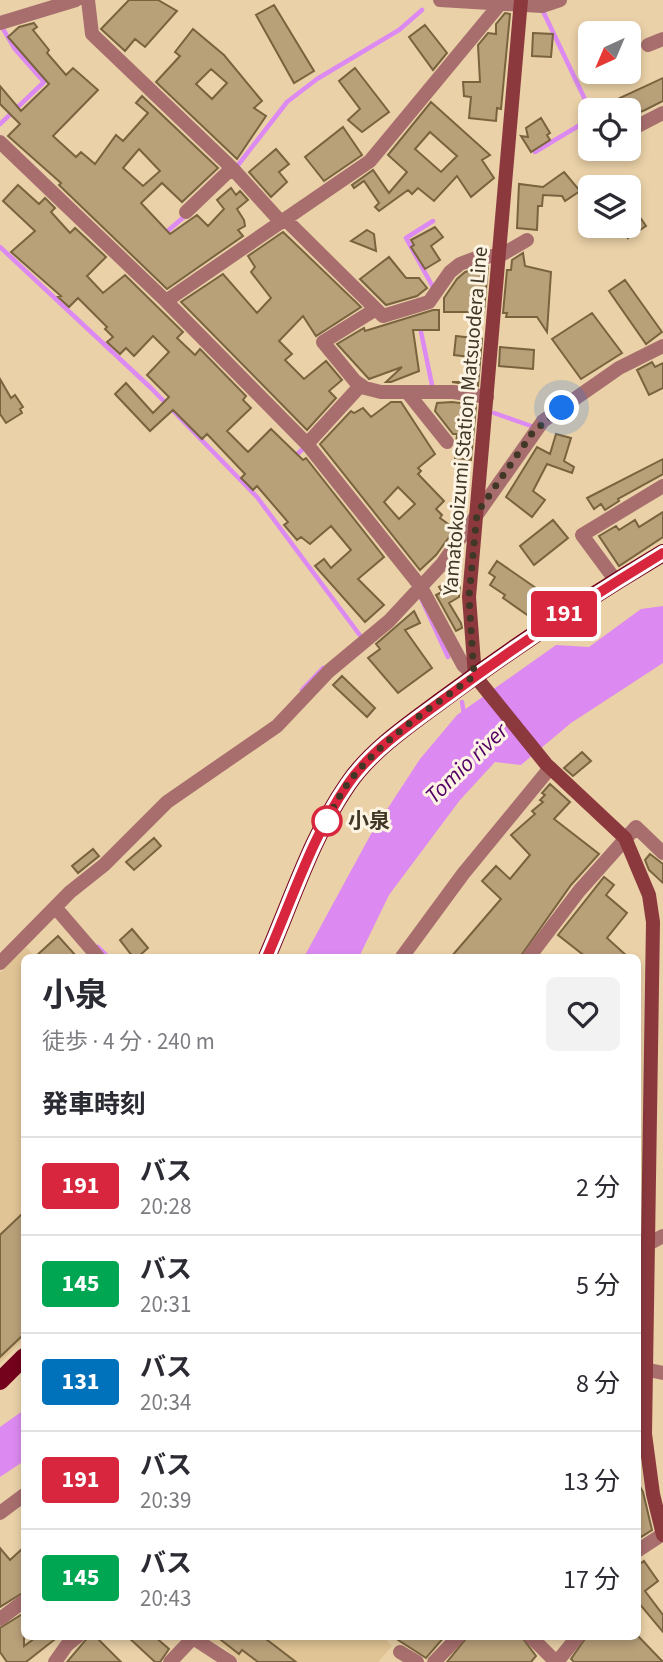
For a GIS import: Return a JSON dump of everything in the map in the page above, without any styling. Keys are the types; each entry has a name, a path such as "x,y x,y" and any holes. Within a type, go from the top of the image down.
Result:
{"main road":[{"name":"Yamatokoizumi Station Matsuodera Line","path":"477,681 469,597 501,255 521,2"},
{"path":"268,954 324,825 348,783 401,730 477,681 615,581 663,553"},
{"path":"477,681 548,766 625,838 646,885 653,922 643,1246 645,1434 663,1535"},
{"path":"0,1381 21,1360"}],"street":[{"path":"0,23 76,0"},
{"path":"88,0 92,34 383,316 429,302 450,272 460,264 476,258 501,255 527,240"},
{"path":"440,0 500,4 521,2 542,6 560,0"},
{"path":"166,301 370,161 500,4"},
{"path":"648,45 663,39"},
{"path":"641,124 663,113"},
{"path":"0,142 166,301 307,444 421,588 463,665 477,681"},
{"path":"186,212 234,171"},
{"path":"376,309 323,342 361,385 381,392 433,392 486,397"},
{"path":"0,963 55,907 176,795 250,747 277,726 323,677 389,621 442,564 543,421 619,368 663,346"},
{"path":"307,444 361,385"},
{"path":"407,392 447,442"},
{"path":"615,581 582,535 663,486"},
{"path":"404,954 548,766"},
{"path":"531,954 636,827 663,853"},
{"path":"55,907 95,954"},
{"path":"643,1246 663,1236"},
{"path":"644,1368 663,1373"},
{"path":"0,1513 21,1497"},
{"path":"641,1549 663,1535"},
{"path":"0,1619 21,1603"},
{"path":"55,1662 73,1640"},
{"path":"170,1662 188,1640"},
{"path":"196,1640 230,1662"},
{"path":"434,1662 455,1640"},
{"path":"534,1640 556,1662 575,1640"},
{"path":"400,1652 417,1662"}],"shaded area":[{"path":"26,947 32,954 21,954 21,1342 0,1363 0,973"},
{"path":"208,1640 386,1640 392,1646 378,1662 239,1662 225,1648"}],"water":[{"name":"Tomio river","path":"663,606 663,663 571,723 521,765 495,762 460,800 389,895 360,954 306,954 371,834 420,759 457,715 556,645 589,647 641,609"},
{"path":"21,1412 21,1463 0,1477 0,1427"}],"building":[{"path":"129,0 158,0 177,11 145,47 135,39 125,51 101,29"},
{"path":"274,5 314,71 294,83 256,15"},
{"path":"505,13 510,14 501,109 497,108 496,121 469,118 471,97 464,96 463,82 480,82 478,45 488,33 496,34 496,24"},
{"path":"34,23 37,27 33,30 49,50 47,53 66,75 73,68 98,90 53,136 76,157 81,152 95,164 116,135 123,141 148,113 136,103 142,96 218,168 182,202 162,183 141,203 170,234 197,215 208,226 224,209 217,200 231,188 236,195 240,191 248,200 237,209 244,220 245,226 238,230 243,236 167,289 59,185 61,183 8,136 20,124 0,104 0,86 21,111 49,84 8,37 19,27","holes":["139,149 160,171 143,186 123,168"]},
{"path":"425,25 447,53 433,70 409,37"},
{"path":"193,29 224,55 262,101 254,108 266,116 237,159 156,82 180,56 175,52","holes":["211,69 227,83 212,99 196,84"]},
{"path":"533,33 553,34 551,57 532,56"},
{"path":"355,68 389,112 362,132 348,120 360,109 339,81"},
{"path":"663,78 663,101 645,110 641,112 641,98 620,98"},
{"path":"431,102 490,155 482,160 494,178 471,197 457,176 434,201 418,188 412,194 408,190 379,211 375,207 379,203 364,181 354,188 352,185 373,170 389,193 407,172 388,155","holes":["430,132 457,156 441,172 415,149"]},
{"path":"541,118 550,133 547,135 550,140 531,152 521,136 528,137 526,128"},
{"path":"343,127 362,155 324,181 305,157"},
{"path":"276,149 289,164 279,172 287,182 271,197 249,172"},
{"path":"564,172 578,189 578,192 565,201 562,196 543,195 542,206 538,206 537,230 517,228 519,184 543,187"},
{"path":"18,185 39,204 45,198 55,208 51,212 70,233 75,228 106,257 87,276 103,293 125,275 183,332 177,338 195,355 200,349 246,396 243,400 251,408 227,431 248,452 271,429 303,460 306,458 384,557 358,579 384,605 365,622 315,566 324,559 331,568 351,550 331,526 310,544 301,537 297,540 284,525 288,522 257,486 253,490 241,478 245,474 207,434 202,439 173,410 150,431 115,394 126,383 153,413 169,397 147,375 169,352 153,336 134,356 126,348 120,354 107,342 113,337 105,329 107,327 78,298 69,307 58,297 61,296 11,252 35,231 3,201"},
{"path":"435,227 443,237 431,246 440,260 425,269 411,247 414,245 411,240"},
{"path":"367,230 374,234 376,251 351,241"},
{"path":"283,232 361,307 316,336 303,316 279,341 292,354 285,360 304,379 326,361 342,380 329,391 336,398 307,430 181,302 223,274 257,313 271,298 251,272 255,267 248,256"},
{"path":"523,253 525,266 551,272 547,332 537,317 506,317 507,313 503,313 507,270 511,270 512,260"},
{"path":"389,257 406,278 419,278 427,288 417,296 386,305 360,279"},
{"path":"488,266 484,312 444,312 444,298 457,279 465,272"},
{"path":"625,280 662,332 646,344 609,291"},
{"path":"439,310 439,330 413,330 419,371 391,382 386,382 402,367 369,379 337,344 364,328 365,331"},
{"path":"592,313 622,353 581,379 552,339"},
{"path":"456,336 482,339 478,386 452,382 467,382 471,357 454,355"},
{"path":"500,347 534,350 533,369 499,366"},
{"path":"652,362 655,367 663,363 663,388 649,395 637,370"},
{"path":"0,379 11,398 15,395 23,407 20,409 22,413 6,423 0,414"},
{"path":"391,402 401,402 435,454 418,468 421,471 418,474 444,501 436,509 442,515 440,518 455,529 436,555 420,570 320,444 351,411 354,413 363,408 371,417","holes":["398,487 415,504 399,519 384,502"]},
{"path":"437,403 476,405 471,460 455,458 457,434 453,434 435,411"},
{"path":"556,434 571,438 564,461 574,467 572,473 547,464 533,491 545,500 532,517 506,497 537,447 550,454"},
{"path":"663,459 663,474 618,499 619,501 605,510 601,504 594,509 587,498"},
{"path":"663,512 663,537 619,566 599,536 616,526 619,530 635,520 639,527"},
{"path":"553,520 568,538 534,565 520,546"},
{"path":"497,561 556,602 533,619 503,598 505,595 490,585 495,577 489,573"},
{"path":"456,578 460,585 459,597 449,603 461,623 462,628 456,631 436,595 442,592 439,587"},
{"path":"414,611 420,623 405,630 432,668 398,693 368,658 380,649 376,644"},
{"path":"342,676 375,708 367,717 333,685"},
{"path":"582,752 591,761 573,776 564,768"},
{"path":"550,784 570,802 554,819 599,854 571,885 522,954 454,954 501,899 482,881 496,866 510,879 530,855 511,835 535,814 532,811 543,802 540,800 545,795 542,793"},
{"path":"154,838 161,846 134,870 126,862"},
{"path":"93,849 99,856 78,873 72,866"},
{"path":"650,854 663,864 663,883 649,870 645,860"},
{"path":"604,877 614,885 606,895 627,913 607,938 625,954 582,954 558,935"},
{"path":"132,929 148,948 141,954 131,954 120,940"},
{"path":"58,936 74,954 38,954"},
{"path":"21,1215 21,1337 0,1357 0,1235"},
{"path":"641,1488 643,1492 652,1530 641,1537"},
{"path":"0,1548 10,1560 21,1550 21,1594 0,1607"},
{"path":"644,1561 658,1581 645,1591 663,1615 663,1632 641,1606 641,1563"},
{"path":"21,1615 21,1640 24,1640 24,1646 32,1640 54,1640 26,1662 7,1662 0,1652 0,1628"},
{"path":"641,1639 663,1662 574,1662 571,1659 584,1640"},
{"path":"86,1640 99,1640 121,1662 67,1662"},
{"path":"131,1640 159,1640 169,1649 160,1662 155,1662"},
{"path":"221,1640 267,1640 296,1662 258,1662 242,1650 239,1654"},
{"path":"398,1640 442,1640 426,1658"},
{"path":"465,1640 524,1640 536,1656 531,1662 447,1662"}],"waterway":[{"path":"542,9 584,98"},
{"path":"235,169 287,102 317,79 399,30 422,10"},
{"path":"0,124 44,82 14,48 2,27"},
{"path":"535,152 578,126"},
{"path":"163,235 185,216"},
{"path":"433,221 406,238 434,289"},
{"path":"0,247 151,388 257,497 362,638"},
{"path":"420,327 433,390"},
{"path":"494,413 531,426"},
{"path":"293,458 305,447"},
{"path":"421,598 448,657"},
{"path":"302,690 323,668"},
{"path":"462,702 464,714"},
{"path":"98,947 105,954"}],"bus line":[{"name":"191","path":"268,954 324,825 348,783 375,755 401,730 474,676 615,581 663,553"}],"place":[{"name":"小泉","path":"327,821"}],"route":[{"path":"327,821 324,825 348,783 375,755 401,730 474,676 469,597 477,513 533,432 562,408"}]}
